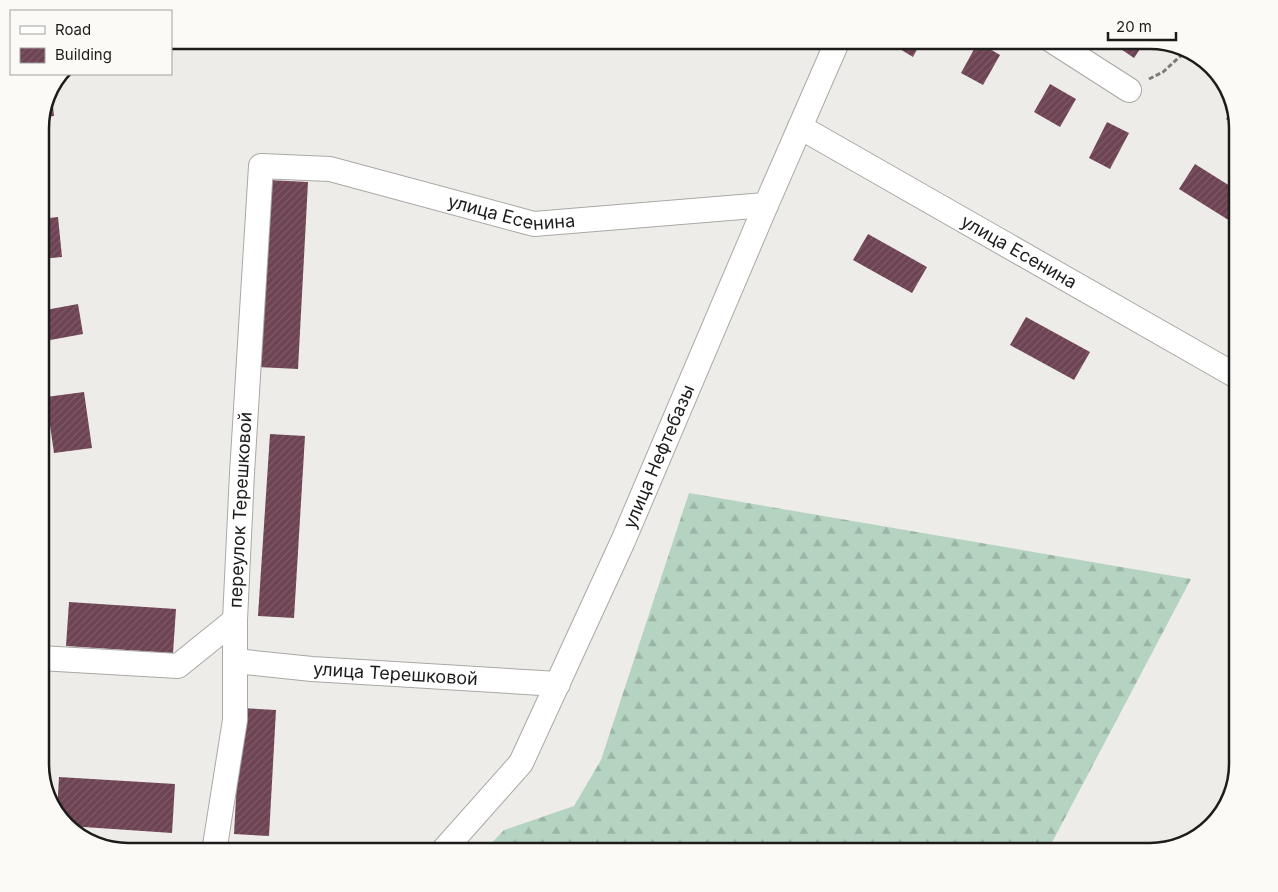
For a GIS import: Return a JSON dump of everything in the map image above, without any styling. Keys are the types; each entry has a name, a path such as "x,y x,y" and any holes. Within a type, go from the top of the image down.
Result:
{"street":[{"name":"улица Нефтебазы","path":"450,843 521,763 623,541 834,49"},
{"path":"1065,49 1129,90"},
{"name":"улица Есенина","path":"800,127 1229,372"},
{"name":"улица Есенина","path":"260,166 330,169 534,224 766,205"},
{"name":"переулок Терешковой","path":"215,843 235,720 235,620 242,463 260,166"},
{"path":"49,659 178,666 235,620"},
{"name":"улица Терешковой","path":"235,661 312,669 558,684"}],"path":[{"path":"1129,90 1163,72 1181,55"}],"green space":[{"path":"689,493 1191,579 1052,843 492,843 504,830 574,806 601,760"}],"building":[{"path":"900,49 917,49 913,57"},
{"path":"974,49 990,49 1000,55 983,85 961,73"},
{"path":"1121,49 1140,49 1134,58"},
{"path":"1050,84 1076,99 1060,127 1034,112"},
{"path":"53,104 54,116 50,116"},
{"path":"1107,122 1129,133 1110,169 1089,158"},
{"path":"1195,164 1229,185 1229,220 1179,189"},
{"path":"268,180 308,182 298,369 257,367"},
{"path":"58,217 62,257 49,258 49,218"},
{"path":"868,234 927,267 912,293 853,260"},
{"path":"78,304 83,334 49,340 49,309"},
{"path":"1026,317 1090,352 1074,380 1010,345"},
{"path":"84,392 92,448 54,453 49,418 49,397"},
{"path":"270,434 305,436 294,618 258,616"},
{"path":"69,602 176,609 173,653 66,646"},
{"path":"241,708 276,710 269,836 234,834"},
{"path":"59,777 175,784 172,833 80,827 68,816 58,801"}]}
